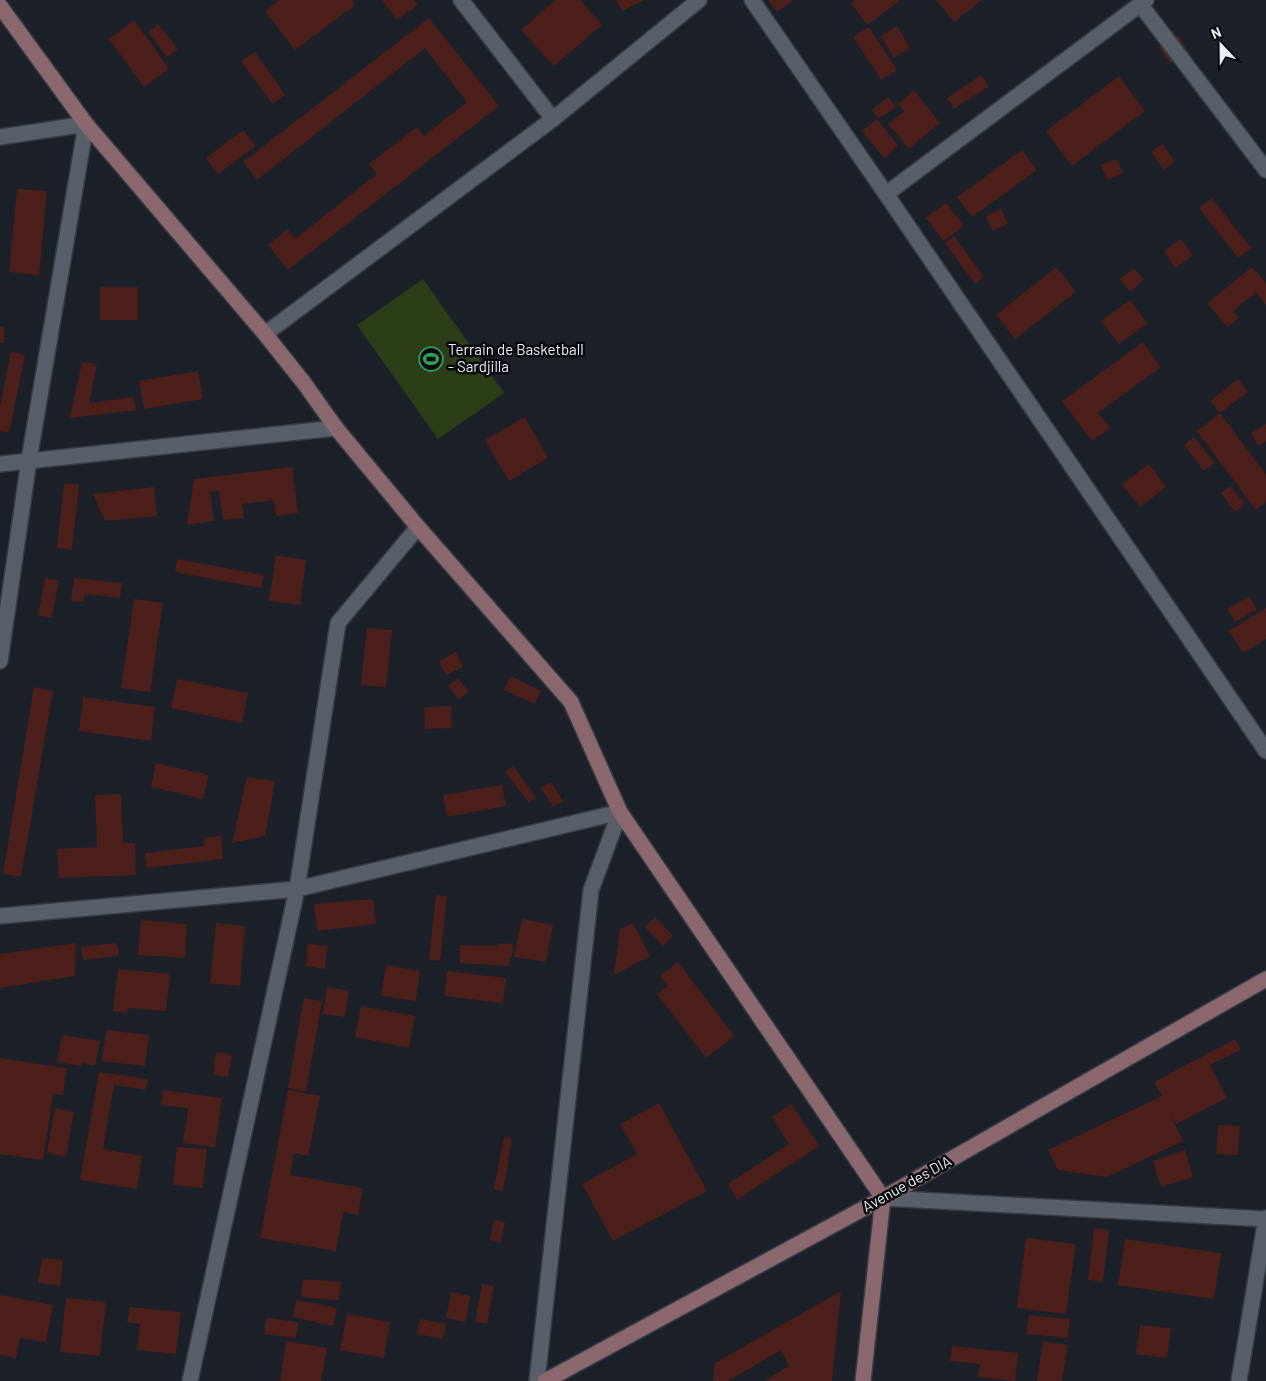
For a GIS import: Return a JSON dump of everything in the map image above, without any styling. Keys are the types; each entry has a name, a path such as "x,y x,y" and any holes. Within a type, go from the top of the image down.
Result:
{"street":[{"path":"460,0 553,119"},
{"path":"264,334 553,119 698,0"},
{"path":"752,0 1266,751"},
{"path":"886,194 1143,2 1266,170"},
{"path":"0,6 86,124 264,334 304,383 336,428 418,527 570,702 620,812 883,1198 863,1381"},
{"path":"0,137 86,124"},
{"path":"0,661 29,460 86,124"},
{"path":"0,464 336,428"},
{"path":"190,1381 297,889 338,623 418,527"},
{"path":"0,916 297,889 620,812"},
{"path":"537,1381 591,890 620,812"},
{"name":"Avenue des DIA","path":"545,1381 883,1198 1266,979"},
{"path":"883,1198 1266,1219 1239,1381"}],"green space":[{"name":"Terrain de Basketball - Sardjilla","path":"423,279 504,393 438,439 357,325"}],"building":[{"path":"279,0 352,0 355,5 295,50 265,11"},
{"path":"382,0 414,0 418,5 397,20"},
{"path":"555,0 580,0 602,25 554,66 521,30"},
{"path":"616,0 644,0 622,11"},
{"path":"768,0 794,0 777,12"},
{"path":"855,0 901,0 867,25 851,3"},
{"path":"936,0 982,0 954,22"},
{"path":"429,18 499,106 288,270 268,245 288,229 295,239 377,174 369,164 417,127 424,136 467,102 425,48 257,180 243,162"},
{"path":"134,20 169,69 144,87 109,39"},
{"path":"158,24 178,49 167,57 148,32"},
{"path":"897,26 910,48 894,58 881,36"},
{"path":"869,27 897,70 881,80 853,37"},
{"path":"1178,35 1188,52 1170,63 1159,47"},
{"path":"255,52 285,95 272,104 241,61"},
{"path":"981,75 989,86 954,109 947,98"},
{"path":"1119,76 1145,111 1072,166 1046,131"},
{"path":"914,90 940,123 909,149 888,124 905,111 898,104"},
{"path":"888,97 896,107 878,119 872,110"},
{"path":"877,119 898,146 884,158 862,131"},
{"path":"243,130 256,146 218,174 206,158"},
{"path":"1162,144 1175,161 1164,170 1151,152"},
{"path":"1022,150 1037,170 972,217 957,197"},
{"path":"1117,159 1123,173 1107,180 1101,165"},
{"path":"17,189 47,191 39,275 9,272"},
{"path":"1212,198 1251,248 1238,258 1199,208"},
{"path":"946,203 964,226 944,241 926,218"},
{"path":"1001,209 1008,224 992,231 986,216"},
{"path":"954,236 984,277 975,284 945,243"},
{"path":"1181,239 1193,255 1175,268 1164,251"},
{"path":"1056,267 1076,292 1015,339 996,315"},
{"path":"1252,267 1266,283 1266,305 1256,292 1233,311 1239,318 1227,327 1207,303"},
{"path":"1134,268 1144,280 1130,292 1120,279"},
{"path":"100,287 138,287 138,320 100,320"},
{"path":"1130,300 1147,324 1119,344 1101,321"},
{"path":"0,327 4,327 4,343 0,343"},
{"path":"1143,342 1161,367 1098,413 1110,428 1092,441 1062,401"},
{"path":"11,352 25,355 9,433 0,431 0,406"},
{"path":"82,362 97,364 89,403 134,397 136,410 70,418"},
{"path":"198,371 203,399 144,409 139,381"},
{"path":"1238,379 1248,392 1220,413 1210,401"},
{"path":"1220,413 1266,475 1266,502 1256,510 1197,431"},
{"path":"525,417 548,458 509,481 485,440"},
{"path":"1266,424 1266,441 1258,446 1251,433"},
{"path":"1194,437 1215,463 1204,471 1184,445"},
{"path":"1149,464 1166,487 1140,507 1122,484"},
{"path":"292,467 298,513 276,516 274,500 242,504 244,518 223,520 219,491 210,492 214,521 187,525 194,479"},
{"path":"64,483 79,484 72,550 57,548"},
{"path":"1230,486 1245,504 1235,512 1221,493"},
{"path":"154,487 157,516 105,521 93,494"},
{"path":"276,555 306,560 300,605 269,601"},
{"path":"177,559 264,575 261,588 175,572"},
{"path":"45,578 59,580 52,618 38,615"},
{"path":"74,578 122,583 120,598 85,594 83,602 71,601"},
{"path":"1249,596 1257,609 1235,622 1227,609"},
{"path":"134,599 163,603 150,692 121,688"},
{"path":"1266,608 1266,639 1243,653 1229,631"},
{"path":"367,628 392,630 386,687 361,685"},
{"path":"456,652 463,667 446,675 439,661"},
{"path":"511,676 541,691 534,704 504,690"},
{"path":"458,678 469,692 459,700 448,686"},
{"path":"177,679 248,693 242,723 171,708"},
{"path":"34,687 53,691 21,877 3,874"},
{"path":"83,697 155,707 151,741 79,731"},
{"path":"451,706 452,728 425,729 424,707"},
{"path":"156,763 209,775 203,799 151,787"},
{"path":"513,766 536,797 529,803 505,772"},
{"path":"247,777 275,781 265,836 232,843"},
{"path":"551,782 563,801 554,807 541,788"},
{"path":"502,785 506,806 447,817 443,795"},
{"path":"121,794 123,843 135,843 136,875 59,878 57,849 97,847 95,795"},
{"path":"221,836 223,859 147,868 145,853 204,846 204,838"},
{"path":"436,895 447,896 440,961 429,960"},
{"path":"373,899 376,924 317,931 314,904"},
{"path":"655,917 673,936 663,946 645,927"},
{"path":"522,919 553,925 546,962 514,957"},
{"path":"141,920 187,924 185,958 138,955"},
{"path":"216,923 245,926 240,986 210,983"},
{"path":"633,923 650,956 614,975 620,929"},
{"path":"76,943 75,976 0,988 0,954"},
{"path":"117,943 119,956 83,960 81,947"},
{"path":"498,943 513,944 512,957 509,957 509,966 460,963 460,945 498,946"},
{"path":"308,944 327,946 325,969 306,966"},
{"path":"678,962 734,1036 706,1058 657,994 668,986 660,976"},
{"path":"386,965 420,971 416,1001 381,996"},
{"path":"118,969 170,974 166,1011 128,1008 127,1013 113,1011"},
{"path":"447,971 506,978 503,1003 444,996"},
{"path":"327,987 349,991 345,1017 323,1014"},
{"path":"304,998 322,1001 306,1092 288,1088"},
{"path":"361,1006 415,1016 409,1048 355,1037"},
{"path":"106,1030 149,1035 145,1066 102,1061"},
{"path":"62,1035 100,1041 95,1066 82,1063 81,1066 57,1062"},
{"path":"1235,1039 1241,1050 1210,1065 1227,1098 1176,1124 1170,1114 1183,1141 1107,1177 1058,1170 1048,1150 1162,1096 1154,1082"},
{"path":"216,1052 232,1055 228,1077 213,1075"},
{"path":"0,1058 67,1068 63,1095 53,1094 43,1160 0,1154"},
{"path":"99,1072 148,1079 146,1090 114,1085 103,1149 142,1156 137,1189 80,1180"},
{"path":"163,1090 222,1098 215,1147 183,1143 188,1108 161,1105"},
{"path":"288,1090 320,1096 308,1156 294,1153 290,1175 363,1188 358,1215 343,1212 336,1251 260,1238"},
{"path":"659,1103 707,1191 613,1241 582,1184 637,1154 620,1124"},
{"path":"791,1104 819,1146 737,1200 728,1184 789,1144 772,1117"},
{"path":"55,1108 74,1112 66,1157 47,1153"},
{"path":"1218,1125 1240,1126 1238,1155 1216,1154"},
{"path":"504,1137 512,1138 503,1191 494,1189"},
{"path":"177,1147 207,1149 203,1188 173,1185"},
{"path":"1185,1150 1193,1177 1161,1187 1153,1161"},
{"path":"494,1220 505,1222 501,1242 490,1240"},
{"path":"1094,1228 1109,1230 1103,1282 1088,1280"},
{"path":"1026,1238 1076,1244 1066,1314 1017,1308"},
{"path":"1125,1239 1221,1253 1214,1299 1118,1285"},
{"path":"42,1258 63,1260 60,1286 38,1283"},
{"path":"303,1279 341,1282 339,1300 301,1297"},
{"path":"482,1284 494,1286 487,1324 475,1322"},
{"path":"841,1291 832,1381 764,1381 789,1366 781,1350 728,1381 713,1381 715,1363"},
{"path":"451,1292 470,1296 466,1322 446,1318"},
{"path":"0,1295 53,1305 46,1342 20,1338 16,1358 0,1355"},
{"path":"66,1298 106,1302 100,1356 60,1352"},
{"path":"296,1300 337,1308 333,1326 293,1317"},
{"path":"130,1307 181,1312 176,1354 137,1350 140,1324 127,1322"},
{"path":"347,1314 390,1322 384,1358 340,1350"},
{"path":"1029,1315 1070,1319 1068,1338 1026,1334"},
{"path":"266,1318 298,1322 296,1338 264,1334"},
{"path":"420,1319 446,1324 443,1339 417,1334"},
{"path":"1140,1325 1171,1328 1167,1358 1136,1354"},
{"path":"286,1341 327,1348 321,1381 280,1381"},
{"path":"1043,1341 1068,1345 1062,1381 1037,1381"},
{"path":"952,1346 1018,1353 1015,1381 978,1377 980,1364 950,1361"}],"place":[{"name":"Terrain de Basketball - Sardjilla","path":"431,359"}]}
